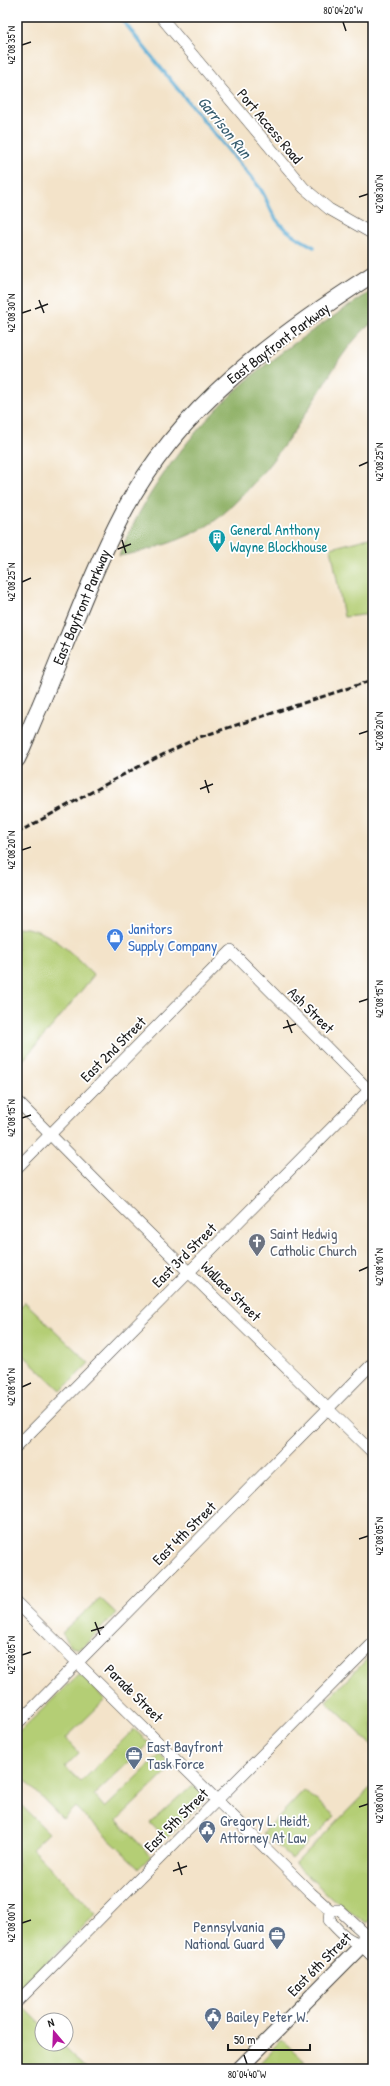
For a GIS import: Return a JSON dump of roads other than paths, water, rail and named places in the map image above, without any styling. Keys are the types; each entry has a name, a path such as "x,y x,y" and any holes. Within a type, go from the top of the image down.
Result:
{"highway":[{"name":"East Bayfront Parkway","path":"17,759 110,539 137,488 159,455 182,426 232,377 255,357 373,274"},
{"path":"353,287 373,280"}],"main road":[{"name":"East 6th Street","path":"239,2069 373,1934"},
{"name":"Parade Street","path":"363,1944 373,1954"}],"street":[{"name":"Port Access Road","path":"161,17 304,188 329,209 373,234"},
{"name":"Ash Street","path":"231,951 371,1088"},
{"name":"East 2nd Street","path":"17,1168 231,951"},
{"name":"East 3rd Street","path":"17,1446 371,1088"},
{"name":"Wallace Street","path":"17,1101 103,1188 190,1271 373,1453"},
{"name":"East 4th Street","path":"17,1724 373,1363"},
{"name":"Parade Street","path":"17,1603 330,1910 339,1910 363,1932 363,1944"},
{"name":"East 5th Street","path":"17,2002 373,1643"}],"waterway":[{"name":"Garrison Run","path":"120,17 260,188 279,223 293,235 314,247"}],"railway":[{"path":"17,833 130,771 197,738 373,680"}],"place":[{"name":"General Anthony Wayne Blockhouse","path":"217,553"},
{"name":"Janitors Supply Company","path":"115,952"},
{"name":"Saint Hedwig Catholic Church","path":"257,1257"},
{"name":"East Bayfront Task Force","path":"134,1770"},
{"name":"Gregory L. Heidt, Attorney At Law","path":"207,1844"},
{"name":"Pennsylvania National Guard","path":"277,1950"},
{"name":"Bailey Peter W.","path":"213,2031"}]}
